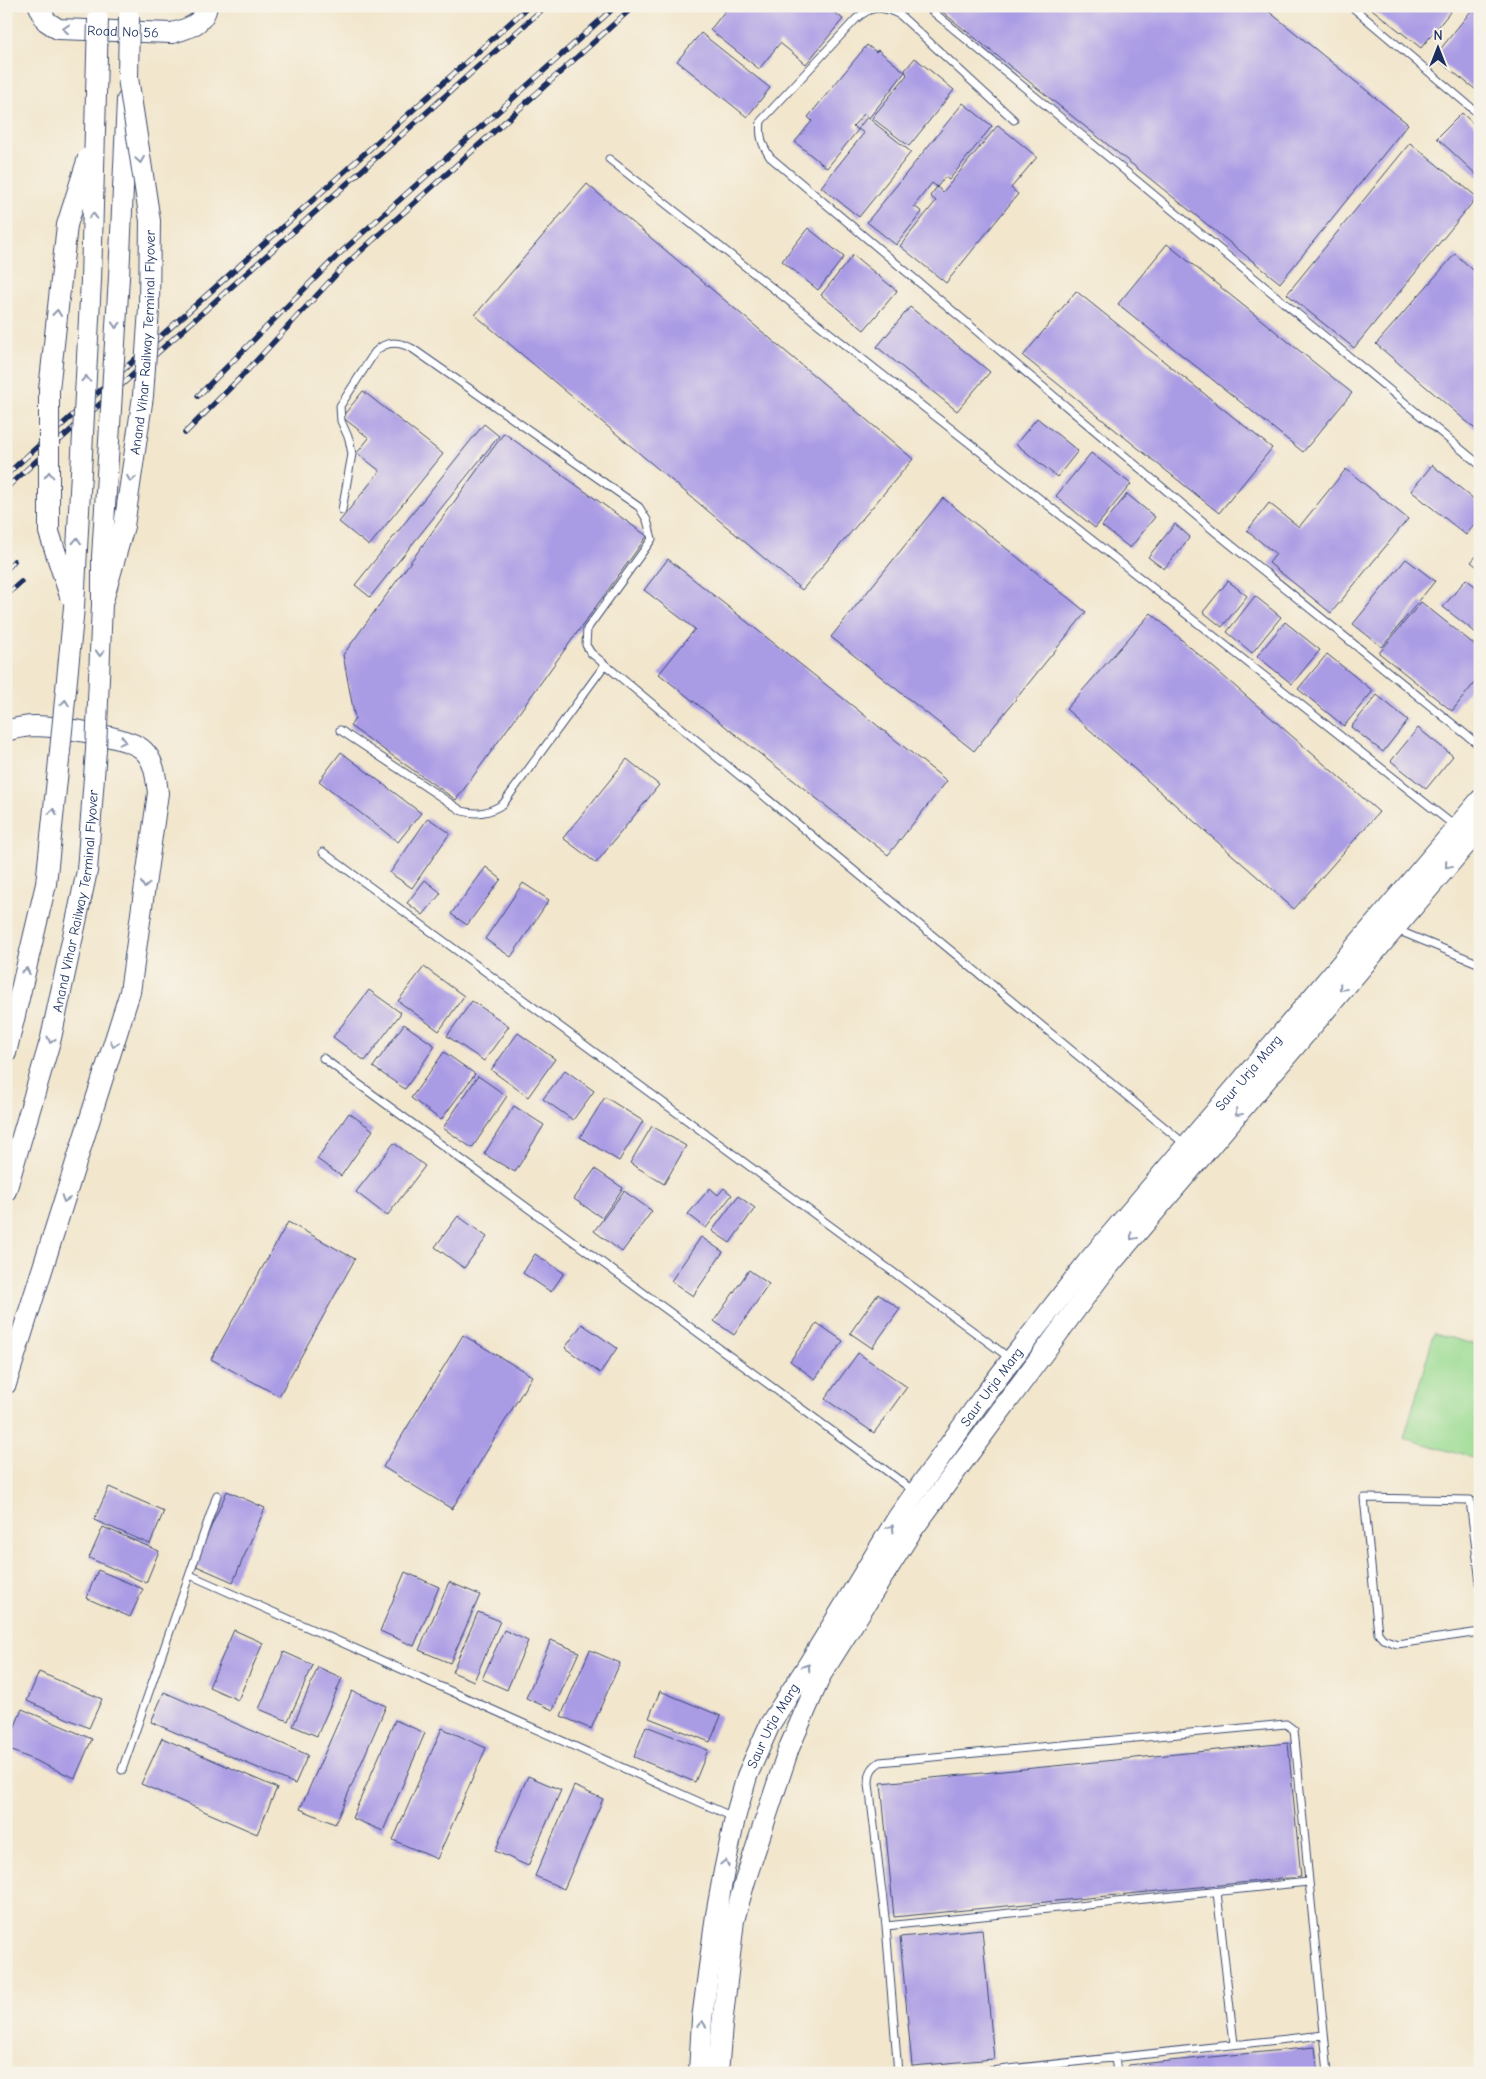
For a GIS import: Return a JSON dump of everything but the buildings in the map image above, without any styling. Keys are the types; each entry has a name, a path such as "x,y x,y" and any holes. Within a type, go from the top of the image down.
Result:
{"main road":[{"name":"Road No 56","path":"39,6 46,21 58,28 172,34 188,29 198,22 206,11 207,6"},
{"name":"Anand Vihar Railway Terminal Flyover","path":"6,1191 52,1038 87,871 96,750 102,557 119,277 130,12"},
{"path":"6,1053 46,884 74,607 91,280 98,13"},
{"name":"Anand Vihar Railway Terminal Flyover","path":"102,604 124,526 144,396 149,309 150,221 128,78"},
{"path":"74,607 49,532 49,390 67,225 95,136"},
{"path":"6,731 18,727 36,726 72,730 130,742 144,751 152,762 156,774 158,793 130,992 6,1384"},
{"name":"Saur Urja Marg","path":"718,2073 734,1920 745,1881 790,1748 826,1667 913,1529 1102,1274 1386,925 1457,827 1480,800"},
{"name":"Saur Urja Marg","path":"699,2073 702,2019 716,1915 735,1818 747,1776 770,1724 898,1517 967,1419 1089,1260 1186,1146 1386,925 1480,828"},
{"path":"967,1419 986,1432"}],"lane":[{"path":"926,6 1480,465"},
{"path":"1351,6 1480,115"},
{"path":"1014,120 900,15 886,8 875,8 864,12 856,19 761,121 760,134 763,146 770,157 785,170 1218,536 1480,746"},
{"path":"609,159 1457,827"},
{"path":"342,510 352,454 350,439 340,421 340,406 369,360 381,345 388,343 404,344 639,507 647,520 652,539 649,546 587,628 586,645 591,653 604,666 1186,1146"},
{"path":"340,730 462,812 484,814 493,811 503,804 604,666"},
{"path":"323,852 1012,1359"},
{"path":"1386,925 1480,964"},
{"path":"324,1058 916,1492"},
{"path":"122,1770 217,1495"},
{"path":"1480,1583 1470,1500 1364,1498 1378,1632 1383,1639 1397,1644 1480,1632"},
{"path":"190,1575 735,1818"},
{"path":"898,2073 886,1926 868,1784 868,1776 872,1768 880,1762 1286,1724 1294,1730 1328,2073"},
{"path":"886,1926 1308,1882"},
{"path":"1217,1892 1234,2044"},
{"path":"972,2073 1324,2034"},
{"path":"1115,2057 1117,2073"}],"green space":[{"path":"1434,1333 1480,1346 1480,1460 1404,1438"}],"railway":[{"path":"6,475 529,6"},
{"path":"6,488 546,6"},
{"path":"198,396 338,255 616,6"},
{"path":"185,433 244,374 344,266 634,6"},
{"path":"6,570 14,561"},
{"path":"6,595 21,582"}]}
